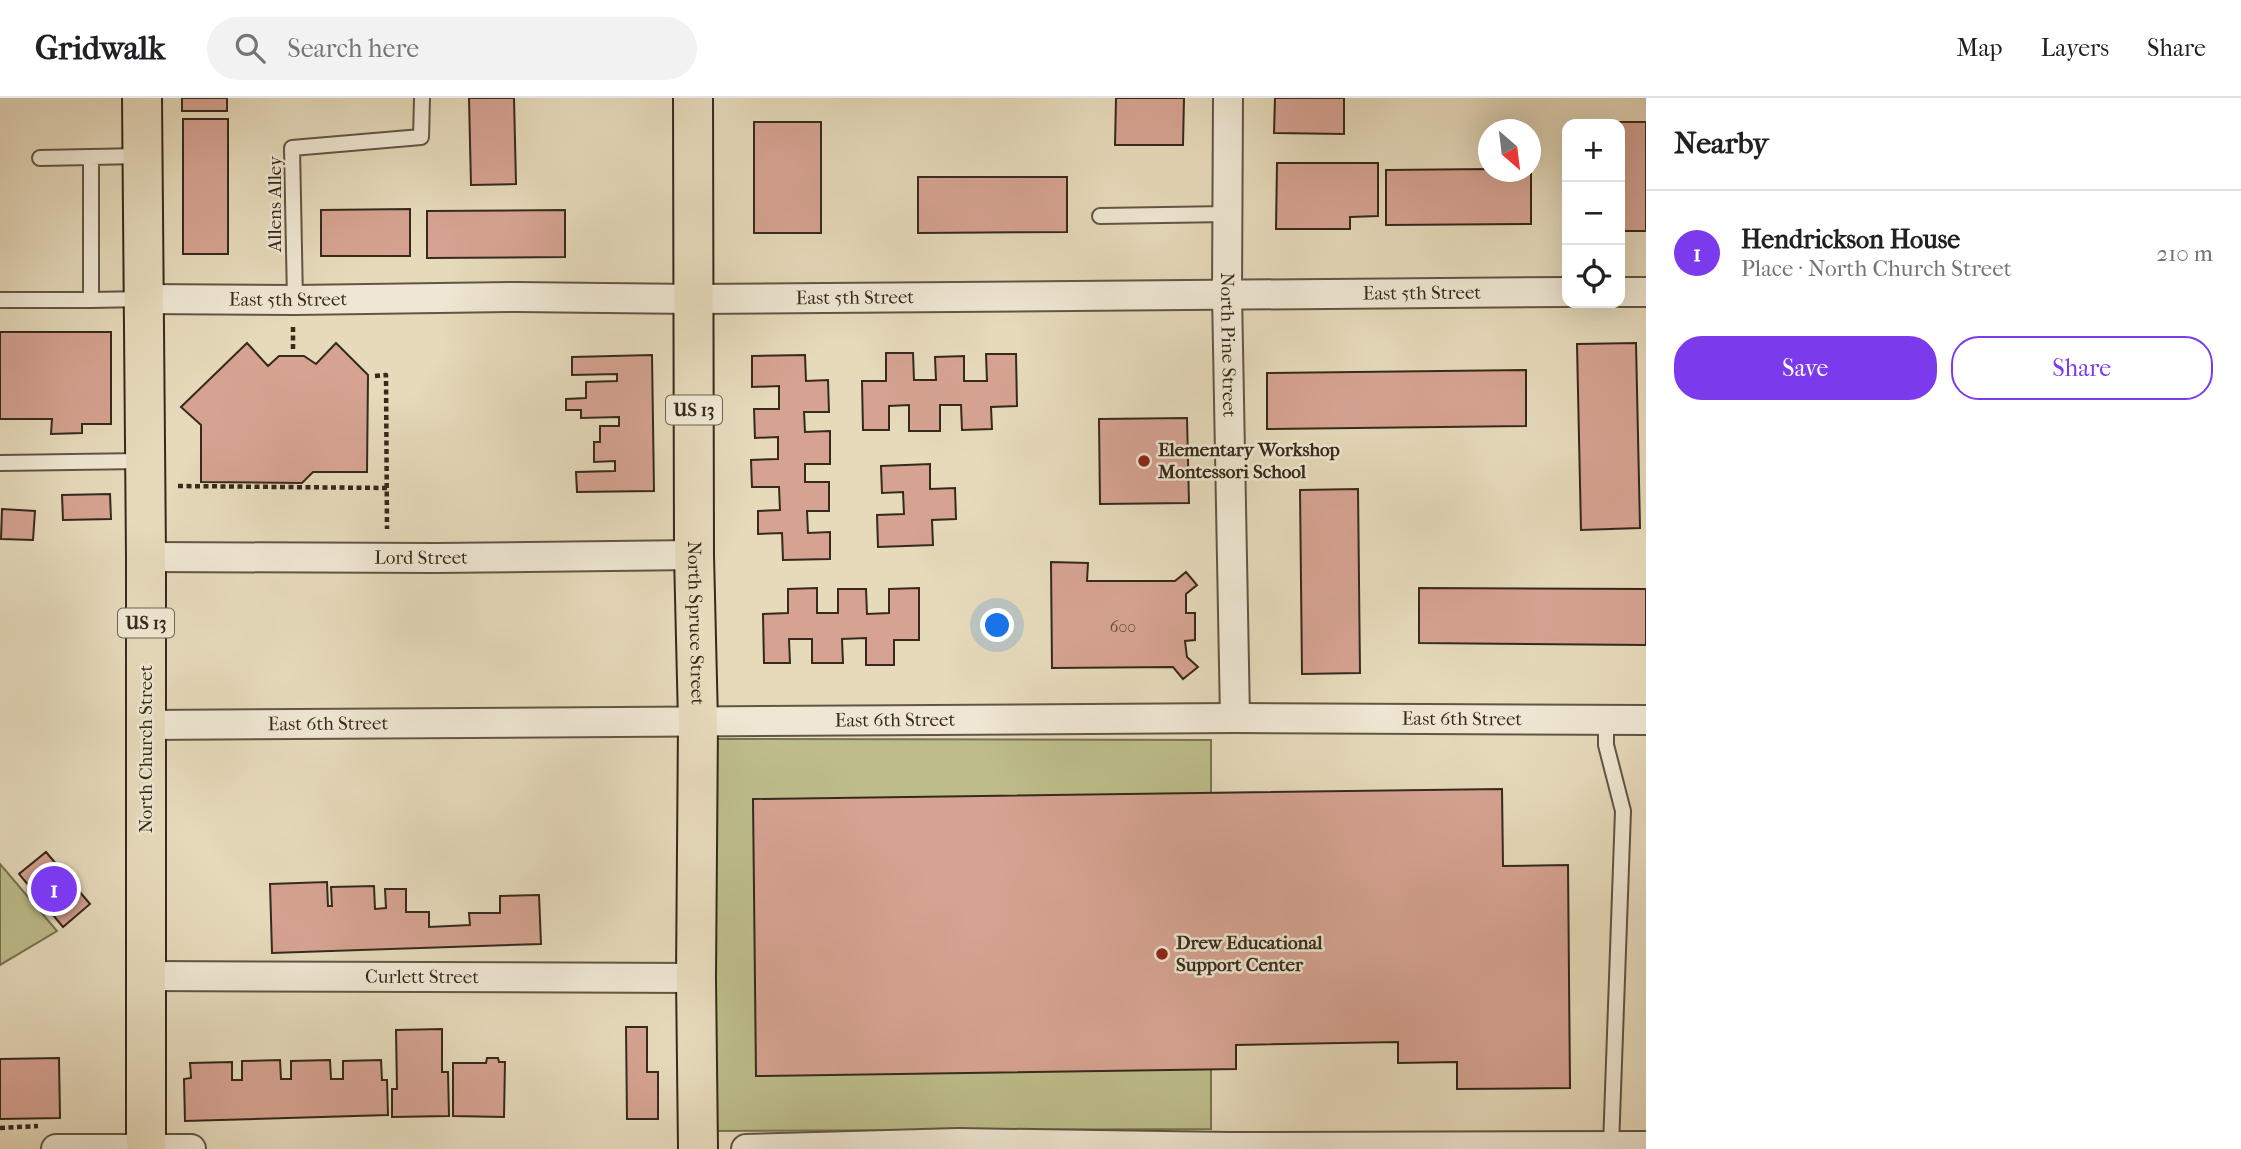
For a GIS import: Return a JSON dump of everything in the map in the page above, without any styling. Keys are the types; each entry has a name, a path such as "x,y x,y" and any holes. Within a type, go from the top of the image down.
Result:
{"main road":[{"name":"North Church Street","path":"142,98 143,461 146,557 146,1149"},
{"name":"North Spruce Street","path":"693,98 698,1149"}],"street":[{"name":"North Pine Street","path":"1228,98 1227,293 1235,718"},
{"name":"East 5th Street","path":"143,299 294,309 516,297 694,299 1562,292"},
{"path":"1625,292 1646,292"},
{"name":"Lord Street","path":"146,557 449,558 694,555"},
{"name":"East 6th Street","path":"146,725 1235,718 1646,720"},
{"name":"Curlett Street","path":"147,976 696,978"},
{"path":"746,1149 958,1146 1646,1146"},
{"path":"56,1149 191,1149"}],"lane":[{"name":"Allens Alley","path":"294,309 292,148 421,137 422,98"},
{"path":"40,158 142,156"},
{"path":"90,300 91,158"},
{"path":"1100,216 1228,214"},
{"path":"0,300 143,299"},
{"path":"0,463 143,461"},
{"path":"1606,720 1606,745 1623,811 1611,1146"}],"path":[{"path":"293,349 294,309"},
{"path":"375,376 386,375 387,541"},
{"path":"178,486 387,488"},
{"path":"0,1128 39,1126"}],"green space":[{"path":"710,739 1211,740 1211,1129 712,1131"},
{"path":"0,864 57,931 0,965"}],"building":[{"path":"182,98 227,98 227,111 182,111"},
{"path":"469,98 514,98 516,184 471,185"},
{"path":"1116,98 1184,98 1183,145 1115,145"},
{"path":"1275,98 1344,98 1344,134 1274,133"},
{"path":"183,119 228,119 228,254 183,254"},
{"path":"754,122 821,122 821,233 754,233"},
{"path":"1625,122 1646,122 1646,231 1625,231"},
{"path":"1277,163 1378,163 1378,216 1350,217 1350,229 1276,229"},
{"path":"1478,169 1478,182 1531,182 1531,224 1386,225 1386,170"},
{"path":"918,177 1067,177 1067,232 918,233"},
{"path":"410,209 410,256 321,256 321,210"},
{"path":"565,210 565,257 427,258 427,211"},
{"path":"0,332 111,332 111,424 82,424 82,433 51,434 52,419 0,419"},
{"path":"247,343 268,366 279,356 304,356 316,364 336,343 368,375 367,472 313,472 302,483 201,482 201,425 181,407"},
{"path":"1636,343 1640,528 1581,530 1577,344"},
{"path":"886,353 913,353 914,380 936,380 935,357 964,356 964,381 987,381 986,354 1016,354 1017,406 991,407 992,429 962,430 961,405 940,405 940,431 909,431 909,405 889,406 889,430 863,430 862,381 886,381"},
{"path":"652,355 654,491 577,492 576,472 615,471 615,461 594,462 594,442 600,442 600,426 619,426 619,417 581,418 581,410 566,410 566,399 586,398 586,382 617,381 617,374 572,375 572,357"},
{"path":"805,355 806,381 828,380 829,412 804,412 805,432 830,431 830,464 805,464 805,482 829,482 829,511 807,511 808,533 830,532 830,559 783,560 782,533 758,534 758,511 780,510 779,487 752,487 751,460 778,459 778,437 755,438 754,409 779,409 779,386 752,387 752,356"},
{"path":"1526,370 1526,426 1267,429 1267,373"},
{"name":"Elementary Workshop Montessori School","path":"1187,418 1189,503 1100,504 1099,419"},
{"path":"930,464 930,489 955,488 956,519 932,520 933,545 878,547 877,515 904,514 903,492 882,493 881,466"},
{"path":"1358,489 1360,673 1302,674 1300,490"},
{"path":"110,494 111,519 63,520 62,495"},
{"path":"2,509 35,511 33,540 1,539"},
{"path":"1051,562 1088,563 1087,581 1175,581 1186,572 1197,585 1186,594 1186,613 1195,613 1195,640 1185,641 1187,657 1198,667 1183,679 1173,667 1052,668"},
{"path":"817,588 817,613 838,613 838,589 866,589 867,614 889,613 889,589 919,588 919,640 894,640 894,665 866,665 866,638 842,639 843,663 812,663 812,639 789,639 790,663 764,663 763,614 788,613 788,589"},
{"path":"1419,588 1646,589 1646,645 1419,643"},
{"name":"Drew Educational Support Center","path":"1502,789 1503,866 1568,865 1570,1088 1457,1089 1457,1062 1398,1063 1398,1042 1236,1045 1236,1069 756,1076 753,799"},
{"path":"46,852 90,904 63,927 19,874"},
{"path":"327,882 328,906 332,906 331,887 374,886 375,909 386,908 385,889 406,889 406,912 429,912 429,927 470,925 469,913 500,913 500,896 539,895 541,944 272,953 270,884"},
{"path":"626,1027 647,1027 647,1072 658,1072 658,1119 627,1119"},
{"path":"442,1029 442,1072 448,1072 449,1116 392,1117 392,1089 397,1089 396,1030"},
{"path":"59,1058 60,1118 0,1119 0,1059"},
{"path":"487,1058 498,1058 499,1062 505,1062 504,1117 453,1116 453,1063 486,1063"},
{"path":"280,1060 281,1079 291,1079 291,1061 330,1060 331,1079 343,1079 343,1061 381,1060 382,1080 387,1080 388,1115 185,1121 184,1079 191,1078 190,1063 232,1062 232,1080 242,1080 242,1061"}],"place":[{"name":"Elementary Workshop Montessori School","path":"1144,461"},
{"name":"Hendrickson House","path":"54,889"},
{"name":"Drew Educational Support Center","path":"1162,954"}]}
